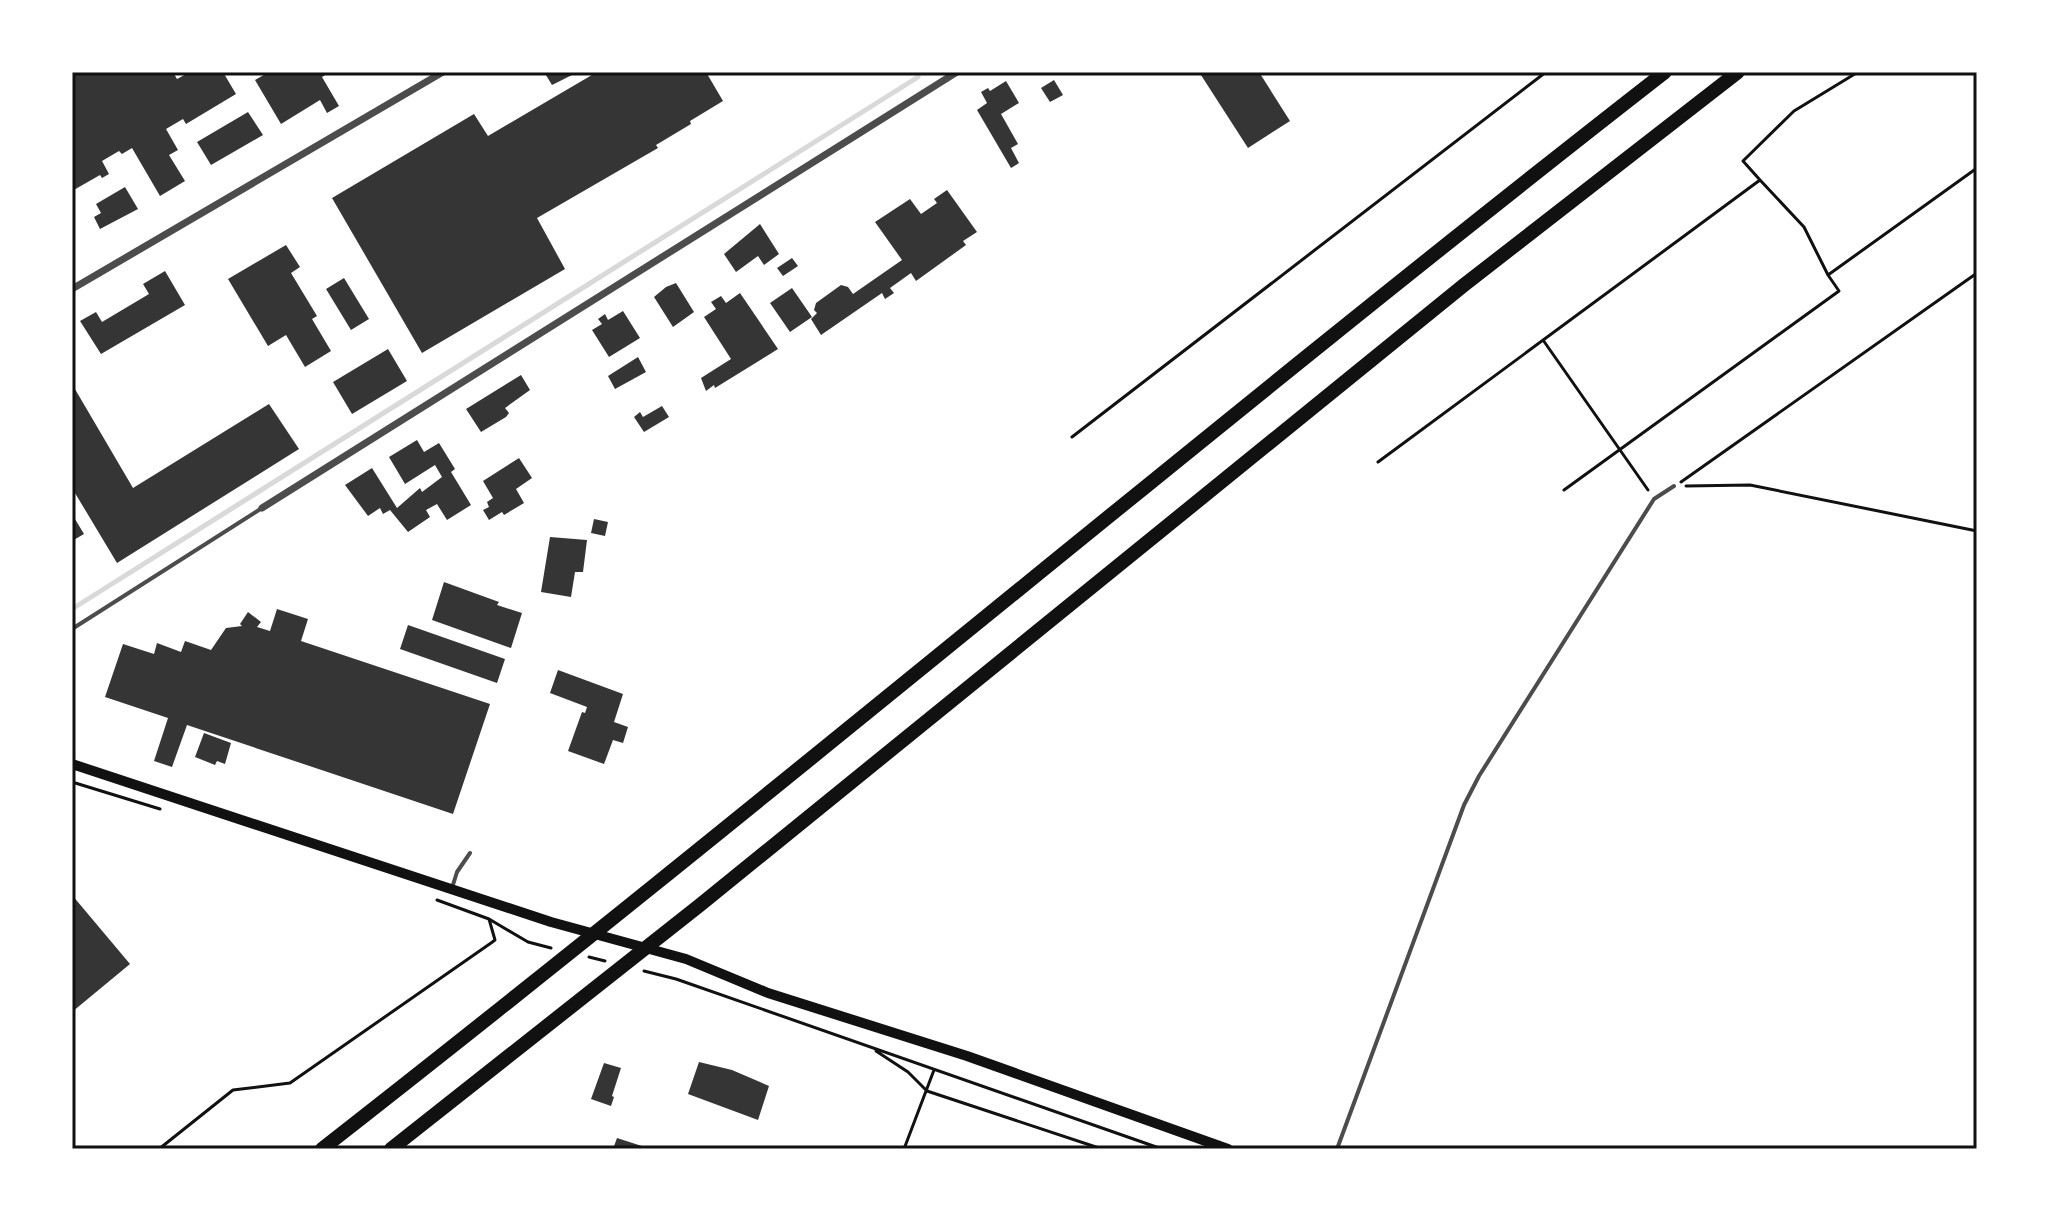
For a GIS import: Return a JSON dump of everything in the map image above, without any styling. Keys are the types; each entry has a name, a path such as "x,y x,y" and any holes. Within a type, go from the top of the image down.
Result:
{"highway":[{"path":"322,1149 644,895 1434,254 1665,72"},
{"path":"391,1149 700,905 1464,285 1738,72"}],"main road":[{"path":"72,764 451,890 686,959 768,993 967,1056 1228,1149"}],"street":[{"path":"72,289 443,72"},
{"path":"262,508 957,72"}],"lane":[{"path":"1337,1149 1464,805 1487,763 1654,499 1674,486"},
{"path":"72,629 262,508"},
{"path":"451,890 457,872 470,853"}],"path":[{"path":"1072,437 1546,72"},
{"path":"1564,490 1839,291 1804,227 1743,161 1794,111 1858,72"},
{"path":"1828,275 1977,168"},
{"path":"1378,462 1760,180"},
{"path":"1674,486 1977,273"},
{"path":"1543,340 1654,499"},
{"path":"1674,486 1750,485 1977,531"},
{"path":"72,782 168,811"},
{"path":"428,897 489,919 528,942 558,949"},
{"path":"159,1149 233,1090 290,1083 491,943 495,940 489,919"},
{"path":"587,957 617,964"},
{"path":"632,968 676,979 1162,1149"},
{"path":"869,1047 908,1072 927,1091 1102,1149"},
{"path":"904,1149 934,1070"}],"building":[{"path":"72,72 173,72 177,79 190,72 223,72 236,94 186,124 183,119 166,129 178,150 169,155 185,181 160,196 132,148 122,154 119,151 102,161 109,174 102,178 100,175 72,191 72,78 75,76"},
{"path":"269,72 330,72 322,77 339,106 327,113 320,100 281,124 255,80"},
{"path":"544,72 578,72 552,85"},
{"path":"597,72 706,72 723,101 656,145 658,148 537,218 565,269 422,353 332,198 474,114 488,136"},
{"path":"1199,72 1259,72 1290,121 1248,148"},
{"path":"1054,80 1063,95 1050,102 1041,88"},
{"path":"1006,81 1019,103 1001,114 1018,144 1011,148 1019,163 1011,168 977,110 987,103 981,92 988,88 990,91"},
{"path":"248,112 263,135 211,165 197,142"},
{"path":"125,187 138,209 100,229 94,217 101,213 96,204"},
{"path":"947,190 977,232 963,241 966,245 916,281 911,273 890,288 894,293 885,299 882,293 821,335 811,319 817,313 814,310 816,303 841,285 848,287 853,294 902,260 875,222 910,199 921,214 937,203 934,199"},
{"path":"760,224 779,254 764,265 758,256 736,272 724,254"},
{"path":"286,245 300,267 291,273 317,316 312,319 331,351 305,367 286,335 268,346 228,279"},
{"path":"792,258 798,266 783,276 777,268"},
{"path":"165,271 185,305 101,354 80,321 96,312 102,322 149,294 143,284"},
{"path":"344,278 369,319 351,330 326,289"},
{"path":"676,283 694,312 673,327 654,297"},
{"path":"792,288 812,317 790,332 770,303"},
{"path":"740,293 778,349 706,391 701,378 731,359 704,317 716,309 711,302 721,296 726,303"},
{"path":"623,311 640,338 609,357 592,330 602,324 598,319 605,314 608,320"},
{"path":"388,349 407,381 352,414 333,382"},
{"path":"638,357 646,372 615,389 608,376"},
{"path":"521,375 530,390 505,408 509,413 506,417 481,432 466,409"},
{"path":"72,384 133,488 269,404 299,449 117,563 72,488"},
{"path":"662,406 669,417 644,432 634,417 640,412 643,417"},
{"path":"417,440 424,452 439,443 455,469 451,472 471,505 447,520 437,504 426,510 430,517 408,532 390,510 383,514 380,508 368,516 345,485 372,468 397,508 420,488 422,492 442,477 435,465 405,484 389,457"},
{"path":"519,458 532,478 516,489 524,503 489,520 483,510 489,507 487,502 493,498 483,481"},
{"path":"72,514 84,534 72,541"},
{"path":"594,519 608,522 605,536 591,533"},
{"path":"550,537 587,540 583,572 575,572 571,597 541,592"},
{"path":"444,582 522,613 511,648 432,620"},
{"path":"277,609 308,619 301,641 490,704 453,814 187,725 172,767 154,761 168,718 105,697 123,644 154,654 157,643 181,652 185,641 211,650 226,628 242,626 240,624 248,612 261,622 257,627 270,631"},
{"path":"408,625 505,659 497,683 400,649"},
{"path":"558,670 623,694 614,722 628,727 623,743 613,740 604,764 568,751 582,712 585,713 587,707 550,693"},
{"path":"204,733 231,743 225,764 217,761 215,765 195,757"},
{"path":"72,895 130,964 72,1012"},
{"path":"699,1062 732,1070 769,1086 758,1120 688,1094"},
{"path":"604,1063 621,1068 611,1106 591,1099"},
{"path":"617,1138 648,1148 648,1149 613,1149"}],"waterway":[{"path":"72,609 918,77"}]}
